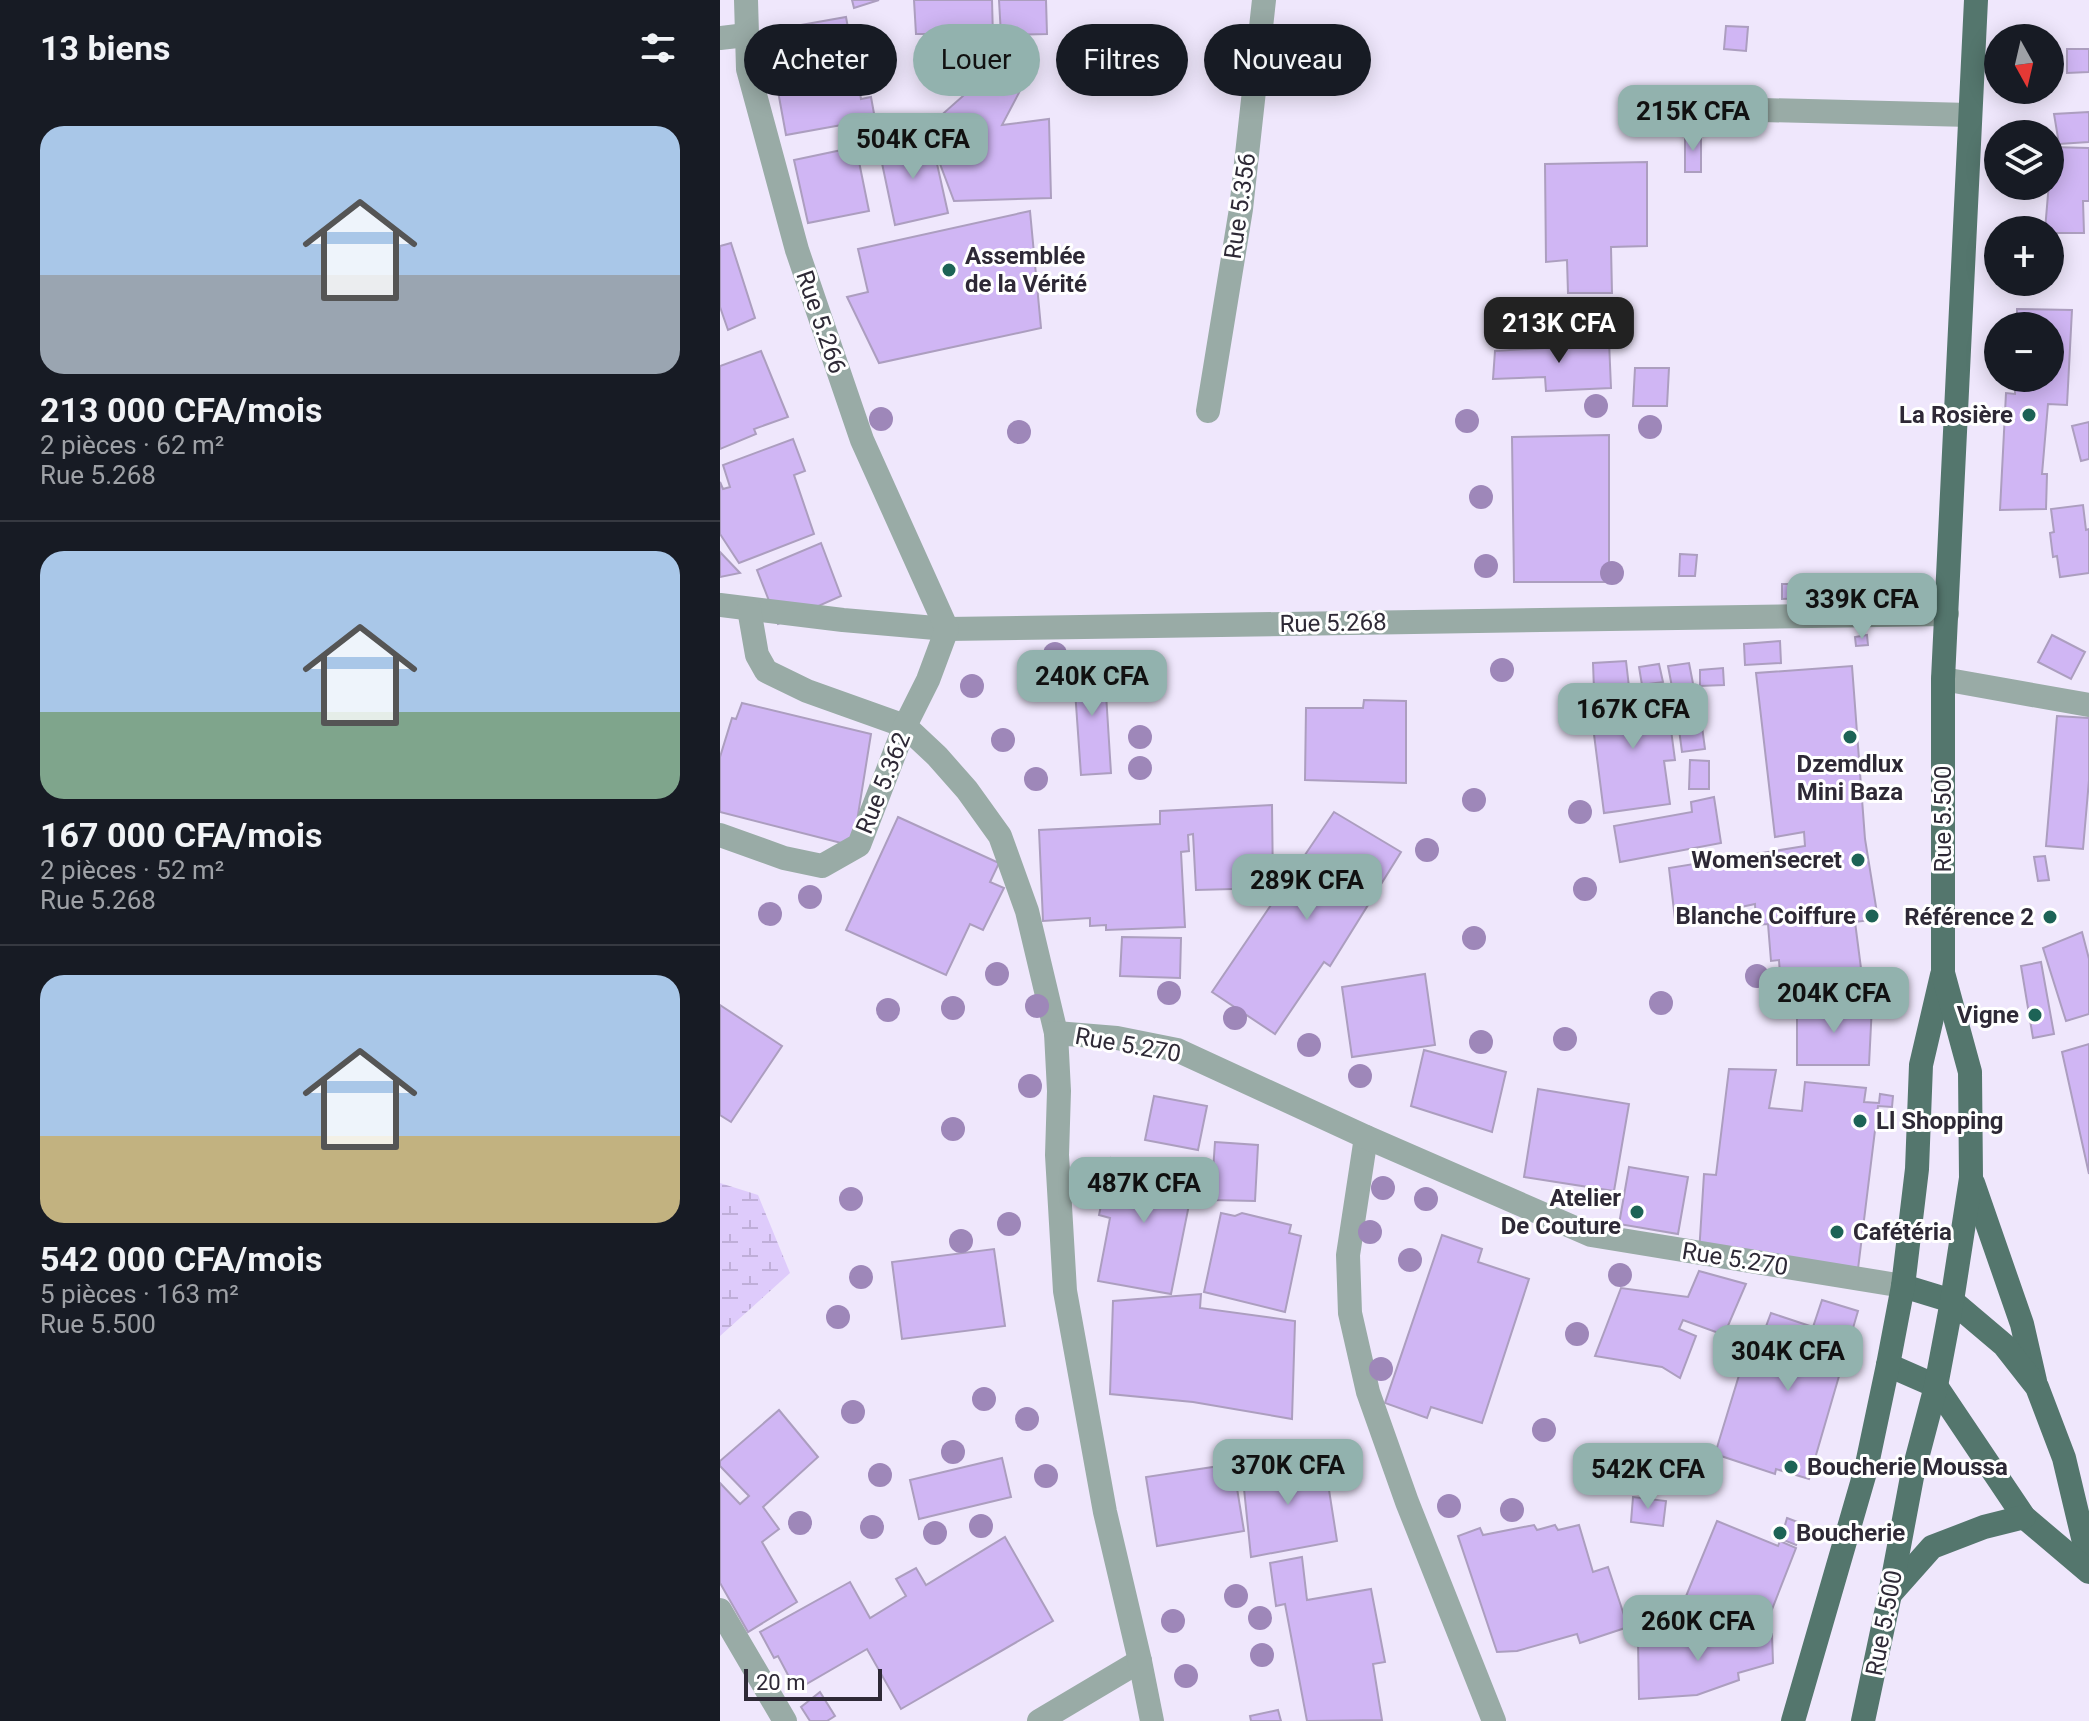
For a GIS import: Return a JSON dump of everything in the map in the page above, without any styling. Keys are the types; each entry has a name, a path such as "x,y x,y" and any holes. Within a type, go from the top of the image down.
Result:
{"main road":[{"name":"Rue 5.500","path":"1863,1721 1912,1477 1936,1386 1971,1178 1970,1072 1943,973 1943,679 1976,0"},
{"path":"1793,1721 1866,1469 1888,1365 1903,1286 1917,1169 1921,1065 1943,973"},
{"path":"1971,1178 2022,1324 2037,1387 2064,1458 2089,1563"},
{"path":"1903,1286 1952,1301 2004,1345 2037,1387"},
{"path":"1888,1365 1936,1386 2024,1517 2089,1572"},
{"path":"1890,1594 1932,1547 1984,1527 2024,1517"}],"street":[{"name":"Rue 5.266","path":"746,0 746,24"},
{"name":"Rue 5.356","path":"1208,411 1241,209 1264,0"},
{"path":"720,38 744,35"},
{"name":"Rue 5.266","path":"755,96 797,250 862,440 947,629"},
{"path":"1723,109 1970,115"},
{"name":"Rue 5.268","path":"720,605 947,629 1947,614"},
{"path":"749,609 757,655 766,671 807,691 905,726 967,790 1000,836 1027,911 1056,1033"},
{"name":"Rue 5.362","path":"720,835 784,858 822,866 859,845 947,629"},
{"path":"1943,679 2089,705"},
{"name":"Rue 5.270","path":"1152,1721 1105,1512 1065,1291 1057,1155 1059,1091 1056,1033 1117,1038 1177,1050 1591,1235 1903,1286"},
{"path":"1366,1137 1348,1255 1350,1313 1368,1392 1407,1502 1494,1721"},
{"path":"720,1610 785,1721"},
{"path":"1039,1721 1140,1661"}],"green space":[{"path":"720,1183 758,1195 790,1273 720,1336"}],"building":[{"path":"852,0 879,0 854,8"},
{"path":"914,0 992,0 993,24 915,24"},
{"path":"999,0 1046,0 1047,34 1040,34 1040,24 1000,24"},
{"path":"846,17 847,24 806,24"},
{"path":"1726,26 1748,27 1746,51 1724,49"},
{"path":"2067,49 2089,49 2089,72 2067,73"},
{"path":"779,96 871,97 875,119 786,135"},
{"path":"963,96 1017,96 1002,125 1049,119 1051,198 954,201 931,140 953,137 937,119"},
{"path":"2089,112 2089,142 2064,144 2064,120 2055,120 2054,114"},
{"path":"1701,133 1701,172 1685,172 1685,135"},
{"path":"931,137 948,213 895,225 879,149"},
{"path":"856,147 869,211 808,223 794,160"},
{"path":"2064,147 2089,148 2089,201 2083,201 2084,233 2064,233 2064,216 2046,216 2048,200 2064,200"},
{"path":"1647,162 1647,246 1611,247 1612,293 1568,293 1567,260 1546,262 1545,164"},
{"name":"Assemblée de la Vérité","path":"1030,211 1041,328 879,363 847,297 868,292 858,249"},
{"path":"731,243 755,318 728,330 720,307 720,246"},
{"path":"2017,309 2072,310 2067,405 2048,404 2042,474 2047,474 2046,509 2000,510 2006,393 2064,392 2064,312 2017,312"},
{"path":"1609,341 1611,388 1546,391 1545,377 1493,379 1495,351 1544,348 1544,344"},
{"path":"761,351 788,417 754,429 756,434 720,449 720,366"},
{"path":"1635,368 1669,368 1667,406 1633,406"},
{"path":"2089,422 2089,459 2081,461 2072,426"},
{"path":"1609,435 1609,582 1514,582 1512,437"},
{"path":"793,439 805,471 794,475 814,534 739,563 720,534 720,482 723,489 730,487 723,465"},
{"path":"2083,505 2086,530 2089,529 2089,573 2060,577 2057,556 2053,557 2051,509"},
{"path":"821,543 841,596 778,624 757,570"},
{"path":"720,552 740,573 720,577"},
{"path":"1680,554 1697,555 1695,576 1679,576"},
{"path":"1782,584 1806,584 1806,598 1782,599"},
{"path":"1867,635 1868,645 1856,646 1855,637"},
{"path":"2052,635 2085,652 2071,679 2038,662"},
{"path":"1780,641 1781,663 1745,665 1744,644"},
{"path":"1626,661 1629,687 1594,690 1593,663"},
{"path":"1073,662 1104,662 1111,773 1081,775"},
{"path":"1689,663 1697,704 1676,708 1668,666"},
{"path":"1659,664 1663,682 1642,685 1639,667"},
{"path":"1852,666 1865,839 1878,919 1855,922 1865,999 1782,1004 1779,960 1771,961 1768,924 1756,925 1755,904 1741,907 1743,912 1709,919 1708,914 1675,919 1669,868 1805,846 1804,832 1775,837 1756,673"},
{"path":"1723,668 1724,685 1700,686 1700,670"},
{"path":"1666,692 1675,760 1664,761 1670,804 1604,813 1590,703"},
{"path":"1364,700 1406,701 1406,783 1305,780 1306,708 1363,708"},
{"path":"742,703 871,734 853,846 720,812 720,757 732,718 736,719"},
{"path":"2057,716 2089,718 2089,780 2083,849 2046,846"},
{"path":"1701,719 1705,749 1682,752 1678,722"},
{"path":"1690,760 1709,761 1709,789 1689,789"},
{"path":"1714,797 1721,843 1620,862 1614,826 1692,812 1691,802"},
{"path":"1272,805 1273,888 1196,890 1193,834 1188,835 1189,851 1181,852 1185,927 1106,930 1106,925 1090,926 1090,918 1043,921 1039,830 1160,824 1160,811"},
{"path":"1334,812 1401,852 1330,966 1324,962 1275,1034 1212,992"},
{"path":"898,817 999,863 990,882 1004,888 983,930 970,924 946,975 846,930"},
{"path":"2045,856 2049,880 2038,881 2034,857"},
{"path":"2082,932 2089,959 2089,1014 2066,1021 2043,948"},
{"path":"1122,937 1181,938 1180,978 1120,976"},
{"path":"2041,962 2054,1034 2033,1038 2021,966"},
{"path":"1425,974 1435,1045 1352,1057 1342,987"},
{"path":"1797,1004 1872,1005 1869,1065 1797,1065"},
{"path":"720,1005 782,1046 731,1122 720,1115"},
{"path":"2089,1044 2089,1174 2062,1052"},
{"path":"1424,1050 1506,1072 1492,1132 1411,1106"},
{"path":"1729,1069 1776,1070 1769,1108 1802,1111 1805,1082 1866,1088 1864,1102 1879,1103 1880,1094 1893,1096 1892,1107 1878,1106 1857,1277 1699,1254 1704,1174 1716,1175"},
{"path":"1538,1089 1629,1104 1614,1191 1524,1177"},
{"path":"1154,1096 1207,1106 1198,1150 1145,1140"},
{"path":"1215,1142 1258,1145 1255,1201 1211,1200"},
{"path":"1111,1158 1195,1175 1171,1294 1098,1281 1110,1218 1099,1215"},
{"path":"1629,1167 1688,1177 1678,1234 1619,1224"},
{"path":"1221,1213 1235,1216 1242,1213 1291,1225 1289,1233 1301,1236 1285,1312 1204,1292"},
{"path":"1442,1235 1482,1249 1478,1262 1529,1279 1482,1423 1431,1407 1427,1418 1385,1403"},
{"path":"994,1249 1005,1326 902,1339 892,1262"},
{"path":"1699,1271 1746,1284 1724,1335 1683,1320 1679,1329 1696,1336 1680,1378 1662,1367 1595,1356 1621,1288 1688,1297"},
{"path":"1201,1294 1200,1308 1295,1321 1292,1419 1193,1402 1110,1394 1113,1301"},
{"path":"1822,1300 1858,1311 1809,1479 1776,1469 1775,1474 1715,1454 1744,1359 1753,1361 1771,1313 1813,1327"},
{"path":"779,1410 818,1457 763,1507 779,1529 762,1542 797,1602 748,1632 720,1583 720,1483 740,1504 749,1496 720,1466 720,1461"},
{"path":"1002,1458 1011,1497 919,1519 910,1480"},
{"path":"1324,1458 1337,1541 1251,1557 1242,1469"},
{"path":"1233,1464 1244,1531 1157,1546 1146,1477"},
{"path":"1633,1497 1666,1501 1663,1526 1631,1522"},
{"path":"1787,1518 1803,1524 1796,1545 1781,1539"},
{"path":"1717,1521 1778,1546 1780,1541 1796,1548 1762,1635 1682,1606"},
{"path":"1534,1525 1537,1530 1555,1525 1558,1530 1579,1525 1593,1572 1608,1567 1628,1627 1580,1643 1577,1634 1517,1651 1497,1652 1458,1536 1480,1528 1483,1535"},
{"path":"1005,1537 1053,1621 901,1709 867,1649 796,1690 778,1656 774,1658 760,1632 850,1582 870,1618 906,1596 896,1579 916,1568 926,1585"},
{"path":"1302,1557 1307,1600 1371,1589 1385,1662 1373,1664 1382,1720 1307,1721 1285,1604 1276,1606 1270,1563"},
{"path":"1772,1634 1773,1663 1738,1673 1739,1680 1697,1695 1639,1699 1638,1640"},
{"path":"820,1692 835,1716 827,1721 810,1721 801,1707"},
{"path":"1278,1710 1281,1721 1251,1721 1250,1716"}],"place":[{"name":"Assemblée de la Vérité","path":"949,270"},
{"name":"La Rosière","path":"2029,415"},
{"name":"Dzemdlux Mini Baza","path":"1850,737"},
{"name":"Women'secret","path":"1858,860"},
{"name":"Blanche Coiffure","path":"1872,916"},
{"name":"Référence 2","path":"2050,917"},
{"name":"Vigne","path":"2035,1015"},
{"name":"Ll Shopping","path":"1860,1121"},
{"name":"Atelier De Couture","path":"1637,1212"},
{"name":"Cafétéria","path":"1837,1232"},
{"name":"Boucherie Moussa","path":"1791,1467"},
{"name":"Boucherie","path":"1780,1533"}]}
